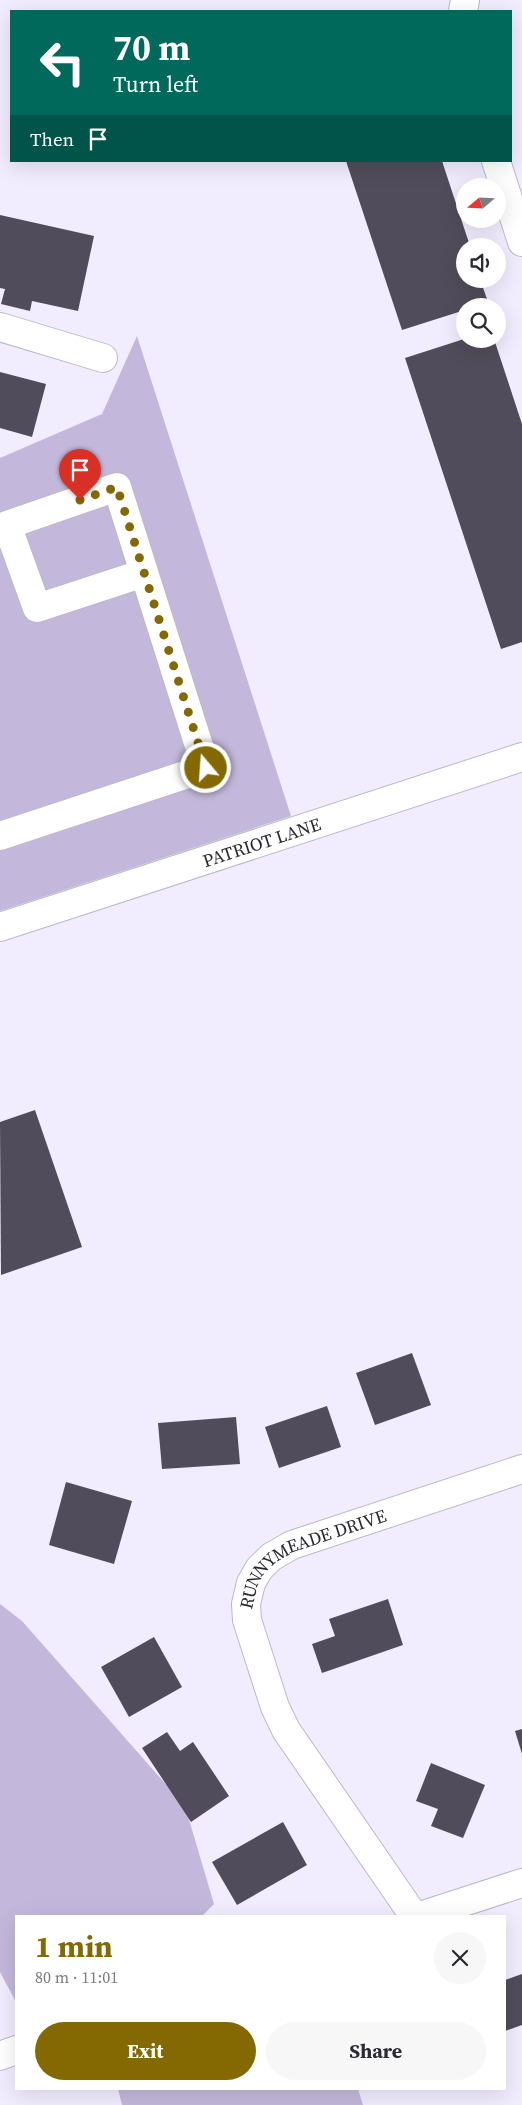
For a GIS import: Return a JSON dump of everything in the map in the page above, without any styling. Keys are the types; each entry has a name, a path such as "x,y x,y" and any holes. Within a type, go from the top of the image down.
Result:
{"street":[{"path":"496,162 522,242"},
{"path":"0,326 103,358"},
{"path":"0,836 206,768 117,487 7,525 37,608 144,573"},
{"name":"PATRIOT LANE","path":"0,927 522,757"},
{"name":"RUNNYMEADE DRIVE","path":"413,1915 286,1730 276,1707 246,1620 246,1604 251,1583 259,1569 271,1557 292,1545 522,1469"},
{"path":"423,1915 522,1883"},
{"path":"0,2056 15,2050"}],"shaded area":[{"path":"137,336 291,816 0,911 0,458 102,414"},
{"path":"0,1604 22,1621 185,1806 214,1904 203,1915 15,1915 15,2000 0,1972"},
{"path":"118,2090 358,2090 363,2105 122,2105"}],"building":[{"path":"346,162 442,162 456,204 456,228 464,228 467,238 456,238 456,288 483,288 487,298 456,298 456,313 402,330"},
{"path":"0,215 94,236 78,311 32,301 30,311 1,304 5,289 0,288"},
{"path":"456,342 456,348 497,348 522,424 522,642 501,649 405,358"},
{"path":"0,372 46,384 32,437 0,428"},
{"path":"35,1110 82,1247 1,1275 0,1122"},
{"path":"412,1353 431,1405 375,1425 356,1373"},
{"path":"327,1406 341,1447 279,1468 265,1427"},
{"path":"236,1417 240,1464 162,1469 158,1423"},
{"path":"66,1482 132,1501 114,1564 49,1545"},
{"path":"388,1599 403,1645 322,1673 312,1644 335,1636 329,1619"},
{"path":"154,1637 182,1687 129,1717 101,1667"},
{"path":"522,1729 522,1754 515,1731"},
{"path":"167,1732 180,1751 193,1742 229,1796 191,1822 142,1748"},
{"path":"431,1763 485,1785 463,1838 431,1826 438,1809 416,1801"},
{"path":"283,1822 307,1865 237,1905 212,1862"},
{"path":"522,1974 522,2025 506,2031 506,1980"}],"route":[{"path":"80,500 117,487 206,768"}]}
